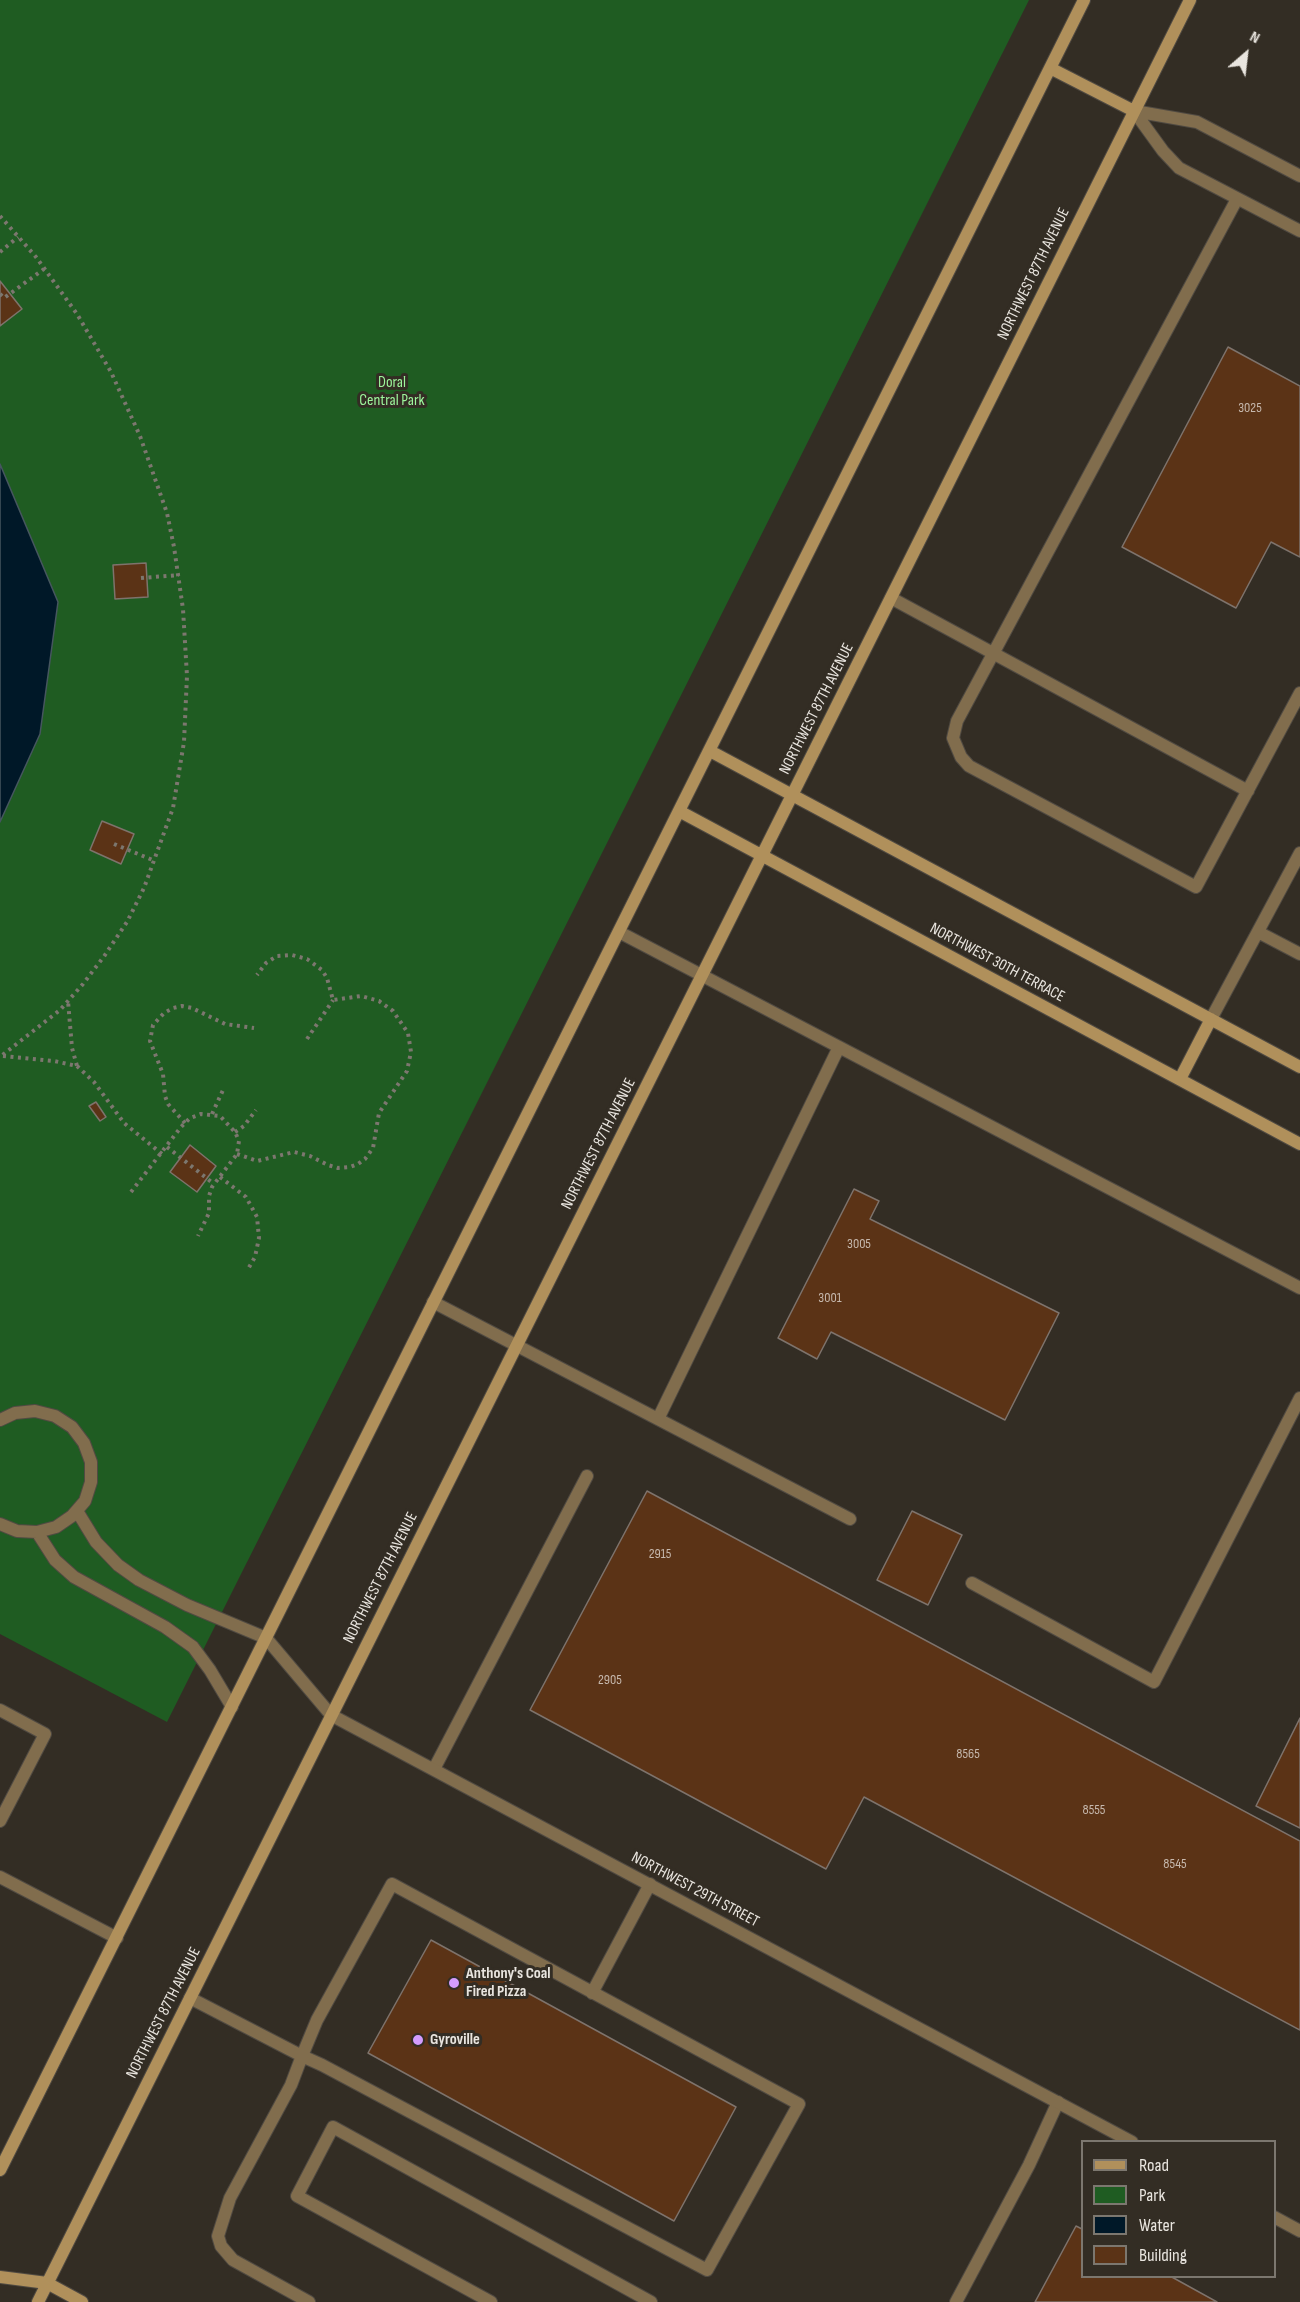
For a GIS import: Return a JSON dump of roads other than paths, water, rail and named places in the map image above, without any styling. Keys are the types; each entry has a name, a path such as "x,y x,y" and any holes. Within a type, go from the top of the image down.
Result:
{"main road":[{"path":"0,2170 1084,0"},
{"name":"NORTHWEST 87TH AVENUE","path":"38,2302 1190,0"},
{"path":"1050,68 1134,111"},
{"path":"710,752 1300,1066"},
{"name":"NORTHWEST 30TH TERRACE","path":"679,811 1300,1144"},
{"path":"1180,1079 1211,1019"},
{"path":"0,2277 47,2283 82,2302"}],"street":[{"path":"1134,111 1197,122 1300,176"},
{"path":"1134,111 1163,151 1179,168 1300,231"},
{"path":"1237,199 954,729 954,738 956,748 969,766 1196,887 1300,693"},
{"path":"891,598 1248,791"},
{"path":"1211,1019 1300,853"},
{"path":"619,932 1300,1288"},
{"path":"1258,932 1300,954"},
{"path":"658,1419 840,1047"},
{"path":"433,1302 850,1519"},
{"path":"972,1583 1154,1682 1300,1398"},
{"path":"0,1420 15,1413 35,1411 55,1416 72,1427 84,1443 91,1462 91,1482 84,1501 72,1516 56,1527 37,1532 17,1531 0,1524"},
{"path":"434,1769 587,1476"},
{"path":"76,1511 96,1542 118,1564 139,1580 187,1605 266,1638"},
{"path":"37,1532 55,1560 74,1577 165,1627 193,1647 232,1707"},
{"name":"NORTHWEST 29TH STREET","path":"266,1638 331,1715 1128,2140"},
{"path":"0,1710 45,1734 0,1821"},
{"path":"0,1877 117,1938"},
{"path":"190,1998 302,2056 322,2065 707,2270 799,2104 392,1884 317,2020 302,2056 291,2085 230,2198 218,2236 221,2246 233,2260 309,2302"},
{"path":"592,1993 650,1884"},
{"path":"956,2302 1029,2165 1058,2102"},
{"path":"491,2302 297,2196 333,2127 651,2302"},
{"path":"1276,2218 1300,2231"}],"water":[{"path":"0,464 58,602 40,734 0,822"}],"place":[{"name":"Anthony's Coal Fired Pizza","path":"454,1983"},
{"name":"Gyroville","path":"418,2040"}],"park label":[{"name":"Doral Central Park","path":"392,392"}]}
